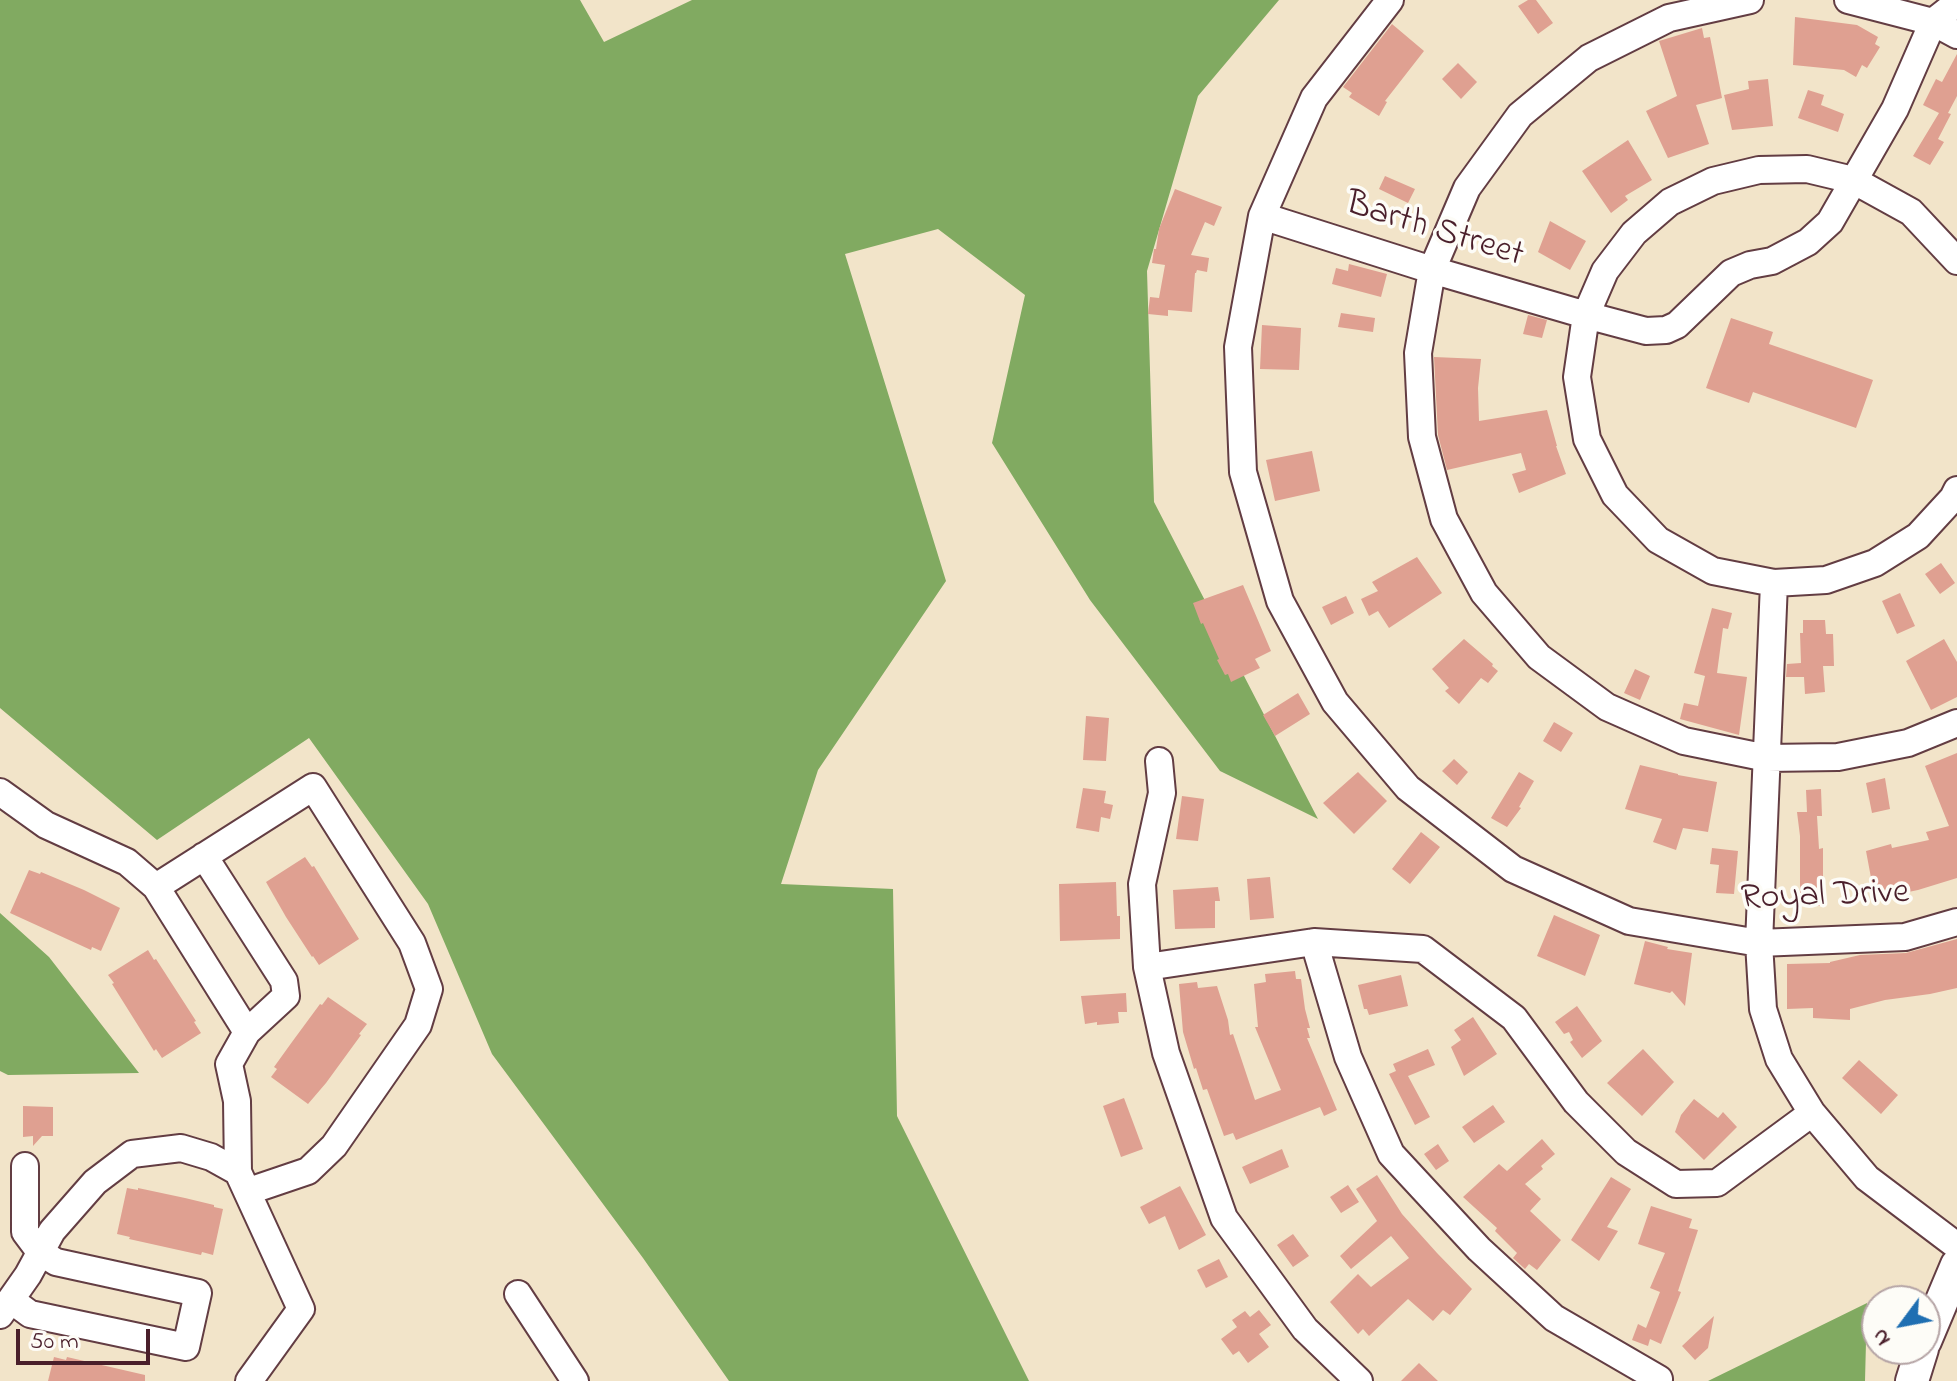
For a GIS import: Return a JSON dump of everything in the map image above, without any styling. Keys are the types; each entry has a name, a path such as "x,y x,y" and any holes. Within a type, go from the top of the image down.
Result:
{"main road":[{"path":"1941,1303 1957,1265"}],"street":[{"name":"Royal Drive","path":"1390,0 1314,98 1262,216 1238,347 1243,472 1280,601 1335,702 1408,788 1513,869 1629,921 1759,943 1905,937 1957,922"},
{"path":"1750,0 1669,18 1589,58 1520,115 1467,188 1432,270 1418,353 1422,437 1444,519 1484,593 1539,657 1607,707 1684,741 1767,758 1838,757 1908,743 1957,723"},
{"path":"1848,0 1933,22 1957,35"},
{"path":"1933,22 1957,3"},
{"name":"Barth Street","path":"1262,216 1586,315 1646,331 1666,330 1677,325 1731,273 1772,261 1808,242 1830,222 1895,109 1933,22"},
{"path":"1957,261 1911,212 1853,180 1807,169 1759,170 1713,181 1670,202 1634,233 1605,271 1586,315 1577,377 1587,439 1615,495 1658,540 1713,571 1774,583 1826,580 1875,563 1918,536 1957,490"},
{"path":"1774,583 1759,943 1763,1009 1779,1059 1812,1113 1867,1178 1957,1246"},
{"path":"1159,761 1162,793 1142,884 1147,967 1166,1053 1224,1218 1305,1329 1359,1381"},
{"path":"25,1166 25,1232 40,1252 56,1262 198,1293 186,1347 6,1308 40,1252 52,1231 95,1182 132,1154 181,1148 211,1157 244,1181 308,1171 334,1146 418,1025 429,989 412,943 313,787 156,887"},
{"path":"0,792 46,825 127,862 156,887 247,1032"},
{"path":"204,856 284,981 286,996 247,1032 229,1064 237,1101 244,1181 301,1309 249,1381"},
{"path":"1147,967 1314,942 1423,949 1514,1018 1576,1102 1626,1152 1676,1184 1717,1183 1812,1113"},
{"path":"1314,942 1348,1057 1391,1154 1479,1249 1554,1318 1659,1379"},
{"path":"518,1294 575,1381"}],"green space":[{"path":"0,0 580,0 604,42 692,0 1279,0 1198,96 1147,271 1154,502 1318,819 1220,771 1090,600 992,443 1025,295 938,229 845,254 946,581 818,770 781,884 893,889 897,1116 1029,1381 729,1381 643,1258 492,1054 428,904 309,738 157,840 0,708"},
{"path":"0,913 49,957 139,1073 8,1075 0,1071"},
{"path":"1861,1306 1861,1365 1865,1365 1865,1381 1708,1381"}],"building":[{"path":"1528,0 1536,0 1553,23 1538,34 1518,6"},
{"path":"1795,17 1857,25 1878,37 1875,44 1880,47 1867,68 1862,65 1856,77 1844,70 1793,65"},
{"path":"1392,24 1424,51 1385,101 1379,116 1349,97 1352,93 1343,87"},
{"path":"1702,28 1704,38 1710,37 1722,98 1696,105 1709,144 1668,158 1646,111 1677,96 1659,41"},
{"path":"1957,54 1957,96 1938,139 1944,142 1930,165 1913,156 1939,113 1923,105 1936,79 1942,82"},
{"path":"1458,63 1477,82 1461,99 1442,79"},
{"path":"1768,79 1773,126 1732,130 1724,95 1749,89 1748,81"},
{"path":"1808,90 1824,95 1821,105 1844,114 1838,132 1798,118"},
{"path":"1628,140 1652,180 1625,196 1628,200 1611,213 1582,171"},
{"path":"1385,176 1415,189 1408,203 1379,189"},
{"path":"1175,189 1222,207 1214,226 1205,222 1191,255 1209,258 1207,272 1197,270 1195,273 1192,312 1168,310 1168,316 1148,314 1150,297 1159,298 1165,265 1152,263 1154,249"},
{"path":"1550,221 1586,241 1570,270 1538,252"},
{"path":"1349,264 1387,274 1381,297 1332,284 1336,268 1348,271"},
{"path":"1341,313 1375,318 1373,332 1338,327"},
{"path":"1528,315 1547,320 1542,338 1523,334"},
{"path":"1731,318 1773,332 1769,344 1873,380 1856,428 1753,392 1749,403 1706,388"},
{"path":"1262,325 1301,328 1299,370 1260,369"},
{"path":"1434,357 1481,359 1479,421 1547,410 1566,474 1519,493 1512,474 1526,470 1521,453 1447,470 1438,435"},
{"path":"1312,451 1320,491 1275,501 1266,460"},
{"path":"1417,557 1442,593 1389,628 1378,611 1369,616 1361,599 1378,591 1372,582"},
{"path":"1941,563 1955,583 1940,594 1925,574"},
{"path":"1243,585 1271,651 1255,659 1260,668 1231,682 1217,660 1193,603"},
{"path":"1900,593 1915,626 1897,634 1882,601"},
{"path":"1346,596 1354,613 1331,625 1322,607"},
{"path":"1712,608 1732,613 1728,629 1723,628 1717,673 1747,677 1739,735 1680,719 1684,703 1698,706 1705,676 1694,673"},
{"path":"1803,620 1825,620 1826,634 1833,634 1834,666 1823,666 1825,692 1805,694 1804,677 1786,677 1787,664 1801,663"},
{"path":"1464,639 1498,671 1488,683 1481,678 1459,704 1445,691 1449,688 1432,669"},
{"path":"1944,639 1957,662 1957,697 1931,710 1906,661"},
{"path":"1635,669 1650,676 1640,700 1624,693"},
{"path":"1298,693 1310,714 1275,736 1263,715"},
{"path":"1086,716 1109,718 1106,761 1083,760"},
{"path":"1554,722 1573,733 1561,752 1543,741"},
{"path":"1957,753 1957,878 1875,899 1866,851 1891,844 1892,848 1929,840 1926,832 1949,826 1925,766"},
{"path":"1454,759 1468,772 1457,785 1442,771"},
{"path":"1640,765 1717,782 1708,832 1683,828 1676,850 1653,842 1662,819 1625,809"},
{"path":"1358,772 1387,801 1354,834 1323,803"},
{"path":"1519,772 1534,781 1521,808 1507,827 1491,818"},
{"path":"1885,778 1890,809 1872,813 1866,783"},
{"path":"1083,788 1106,791 1104,803 1113,805 1110,819 1101,817 1099,832 1076,828"},
{"path":"1821,789 1822,816 1817,816 1819,849 1823,848 1823,906 1800,906 1797,812 1807,812 1806,790"},
{"path":"1182,796 1204,799 1198,841 1176,839"},
{"path":"1421,832 1440,847 1410,884 1392,869"},
{"path":"1712,848 1738,851 1734,894 1716,893 1719,865 1710,864"},
{"path":"305,857 314,866 359,939 319,965 266,882"},
{"path":"29,870 41,872 120,908 101,951 92,947 91,950 10,913"},
{"path":"1270,877 1274,918 1250,920 1247,879"},
{"path":"1116,882 1120,939 1060,941 1059,884"},
{"path":"1218,887 1220,901 1215,901 1215,928 1175,929 1173,890"},
{"path":"1554,915 1600,935 1585,976 1537,956"},
{"path":"1957,939 1957,988 1850,1009 1850,1020 1813,1018 1813,1008 1787,1009 1787,964 1830,963 1860,955 1906,953"},
{"path":"1645,941 1692,953 1685,1006 1672,991 1634,984"},
{"path":"148,950 201,1033 162,1058 156,1049 154,1051 108,975"},
{"path":"1295,971 1296,979 1301,979 1310,1028 1307,1028 1310,1038 1307,1038 1337,1110 1324,1116 1320,1107 1236,1140 1233,1133 1224,1136 1207,1089 1203,1090 1194,1069 1183,1032 1179,984 1197,982 1198,988 1217,986 1230,1035 1233,1034 1255,1100 1281,1090 1255,1027 1258,1027 1254,984 1266,982 1265,974"},
{"path":"1401,975 1408,1006 1369,1015 1364,1009 1358,985"},
{"path":"1126,993 1127,1012 1118,1012 1119,1023 1085,1024 1081,996"},
{"path":"328,997 367,1024 308,1104 271,1077 277,1069 274,1067"},
{"path":"1577,1006 1602,1041 1582,1058 1570,1042 1573,1040 1569,1032 1564,1034 1555,1022"},
{"path":"1473,1017 1497,1054 1464,1076 1451,1047 1461,1040 1454,1030"},
{"path":"1428,1049 1435,1065 1408,1076 1430,1117 1415,1125 1389,1074 1396,1071 1393,1064"},
{"path":"1643,1049 1674,1082 1642,1116 1607,1083"},
{"path":"1859,1060 1898,1095 1881,1114 1842,1078"},
{"path":"1124,1098 1143,1149 1121,1157 1103,1106"},
{"path":"1694,1099 1718,1118 1723,1112 1737,1127 1704,1160 1675,1132 1681,1115"},
{"path":"1493,1105 1505,1122 1474,1143 1462,1127"},
{"path":"23,1106 53,1107 53,1136 42,1136 33,1146 33,1136 23,1137"},
{"path":"1542,1139 1555,1154 1525,1184 1541,1199 1530,1211 1561,1240 1537,1270 1529,1264 1525,1269 1513,1258 1517,1253 1495,1231 1497,1228 1463,1197 1499,1164 1507,1171"},
{"path":"1438,1144 1449,1161 1436,1170 1424,1154"},
{"path":"1282,1149 1289,1167 1250,1184 1242,1167"},
{"path":"1377,1175 1402,1214 1472,1289 1450,1315 1443,1310 1433,1321 1408,1299 1369,1336 1363,1329 1358,1334 1330,1302 1358,1274 1371,1287 1409,1258 1391,1236 1351,1269 1340,1256 1377,1221 1356,1189"},
{"path":"1611,1177 1631,1189 1607,1227 1618,1231 1599,1261 1571,1240"},
{"path":"1348,1185 1359,1202 1341,1213 1330,1197"},
{"path":"1180,1186 1206,1235 1179,1250 1165,1216 1149,1224 1140,1207"},
{"path":"127,1188 185,1198 223,1209 213,1255 202,1252 201,1255 117,1234"},
{"path":"1651,1206 1692,1219 1689,1228 1698,1230 1678,1291 1681,1292 1661,1344 1650,1339 1648,1346 1632,1340 1638,1324 1646,1328 1660,1292 1650,1288 1665,1253 1638,1244"},
{"path":"1293,1234 1309,1256 1293,1267 1277,1245"},
{"path":"1219,1259 1228,1277 1206,1288 1197,1270"},
{"path":"1259,1310 1271,1325 1259,1334 1269,1347 1248,1363 1239,1351 1233,1355 1221,1339 1237,1327 1232,1320 1245,1311 1250,1317"},
{"path":"1714,1316 1708,1348 1695,1360 1682,1346"},
{"path":"54,1357 66,1360 67,1357 145,1375 145,1381 48,1381"},
{"path":"1419,1363 1438,1381 1401,1381"}]}
